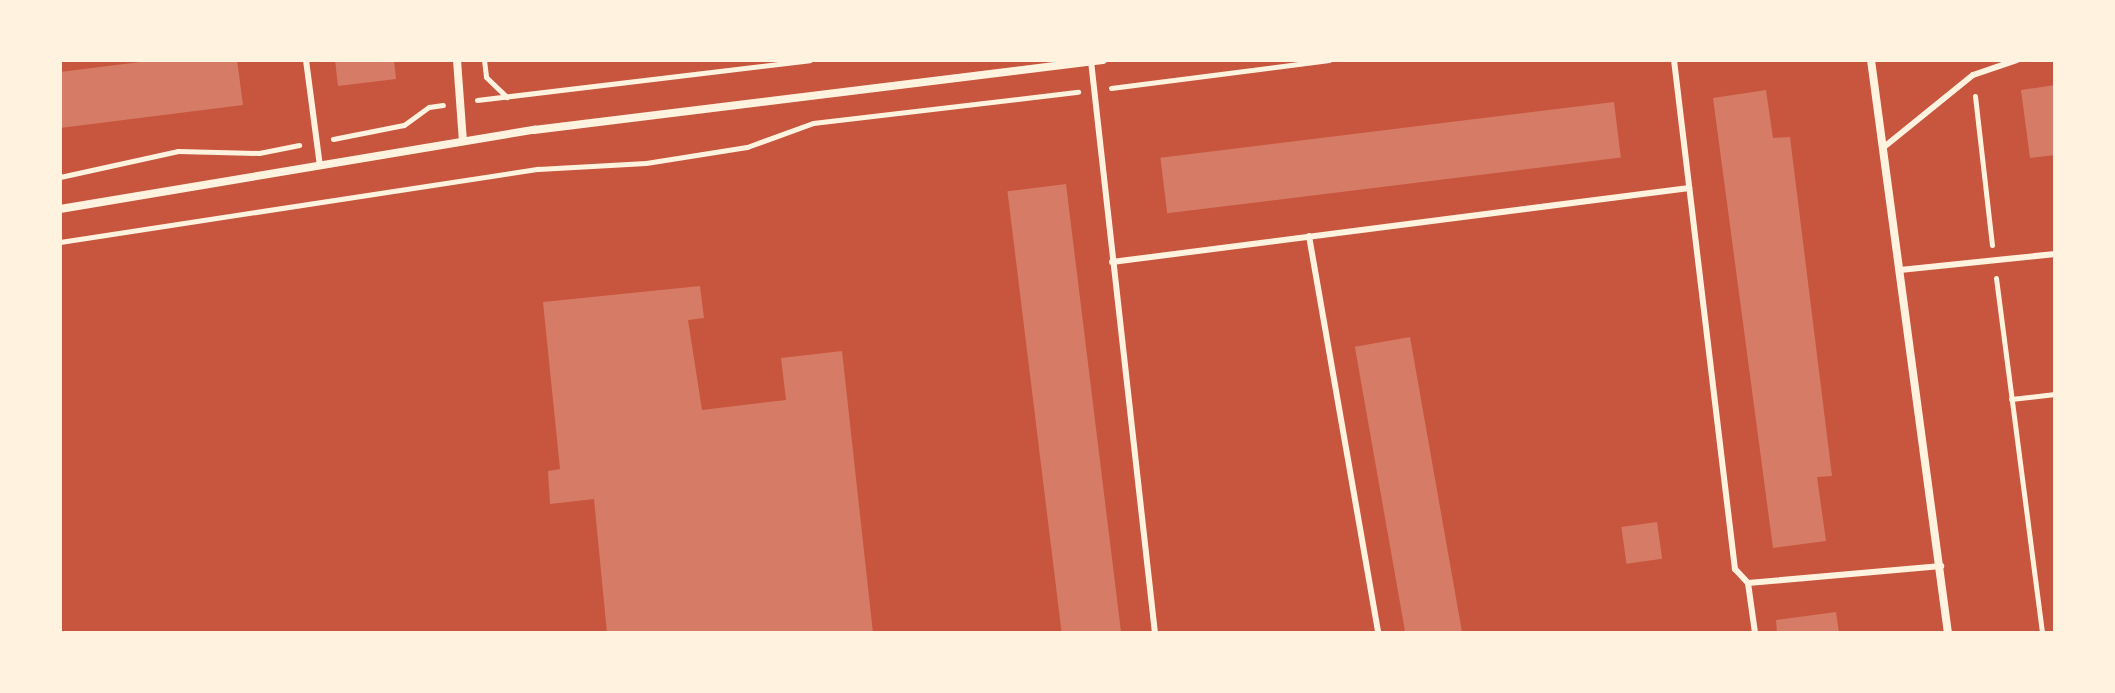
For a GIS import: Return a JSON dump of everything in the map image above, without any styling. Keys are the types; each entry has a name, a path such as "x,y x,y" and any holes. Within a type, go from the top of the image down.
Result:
{"street":[{"path":"457,60 463,141"},
{"path":"60,209 463,141 1103,60"},
{"path":"1871,60 1948,633"}],"lane":[{"path":"306,60 320,166"},
{"path":"1674,60 1735,569 1748,583 1755,633"},
{"path":"1884,147 1973,75 2017,60"},
{"path":"1091,61 1155,633"},
{"path":"1112,262 1689,188"},
{"path":"1309,236 1378,633"},
{"path":"1900,270 2055,254"},
{"path":"1748,583 1941,566"}],"path":[{"path":"484,60 486,77 507,97"},
{"path":"530,94 810,60"},
{"path":"60,242 538,169 646,163 747,147 813,123 843,118 1329,60"},
{"path":"1973,75 2042,633"},
{"path":"2011,399 2055,394"}],"building":[{"path":"156,60 237,60 243,105 60,128 60,72"},
{"path":"335,60 394,60 396,79 338,86"},
{"path":"2055,85 2055,155 2030,158 2021,90"},
{"path":"1766,90 1773,138 1790,137 1832,476 1817,477 1826,541 1773,548 1713,98"},
{"path":"1614,102 1621,158 1167,213 1160,158"},
{"path":"1066,184 1121,633 1062,633 1007,191"},
{"path":"700,286 704,318 688,320 702,410 786,400 781,358 842,351 873,633 607,633 594,499 550,504 548,471 560,469 543,302"},
{"path":"1410,337 1462,632 1405,633 1355,347"},
{"path":"1657,522 1662,559 1626,564 1621,527"},
{"path":"1836,612 1839,633 1777,633 1776,620"}]}
